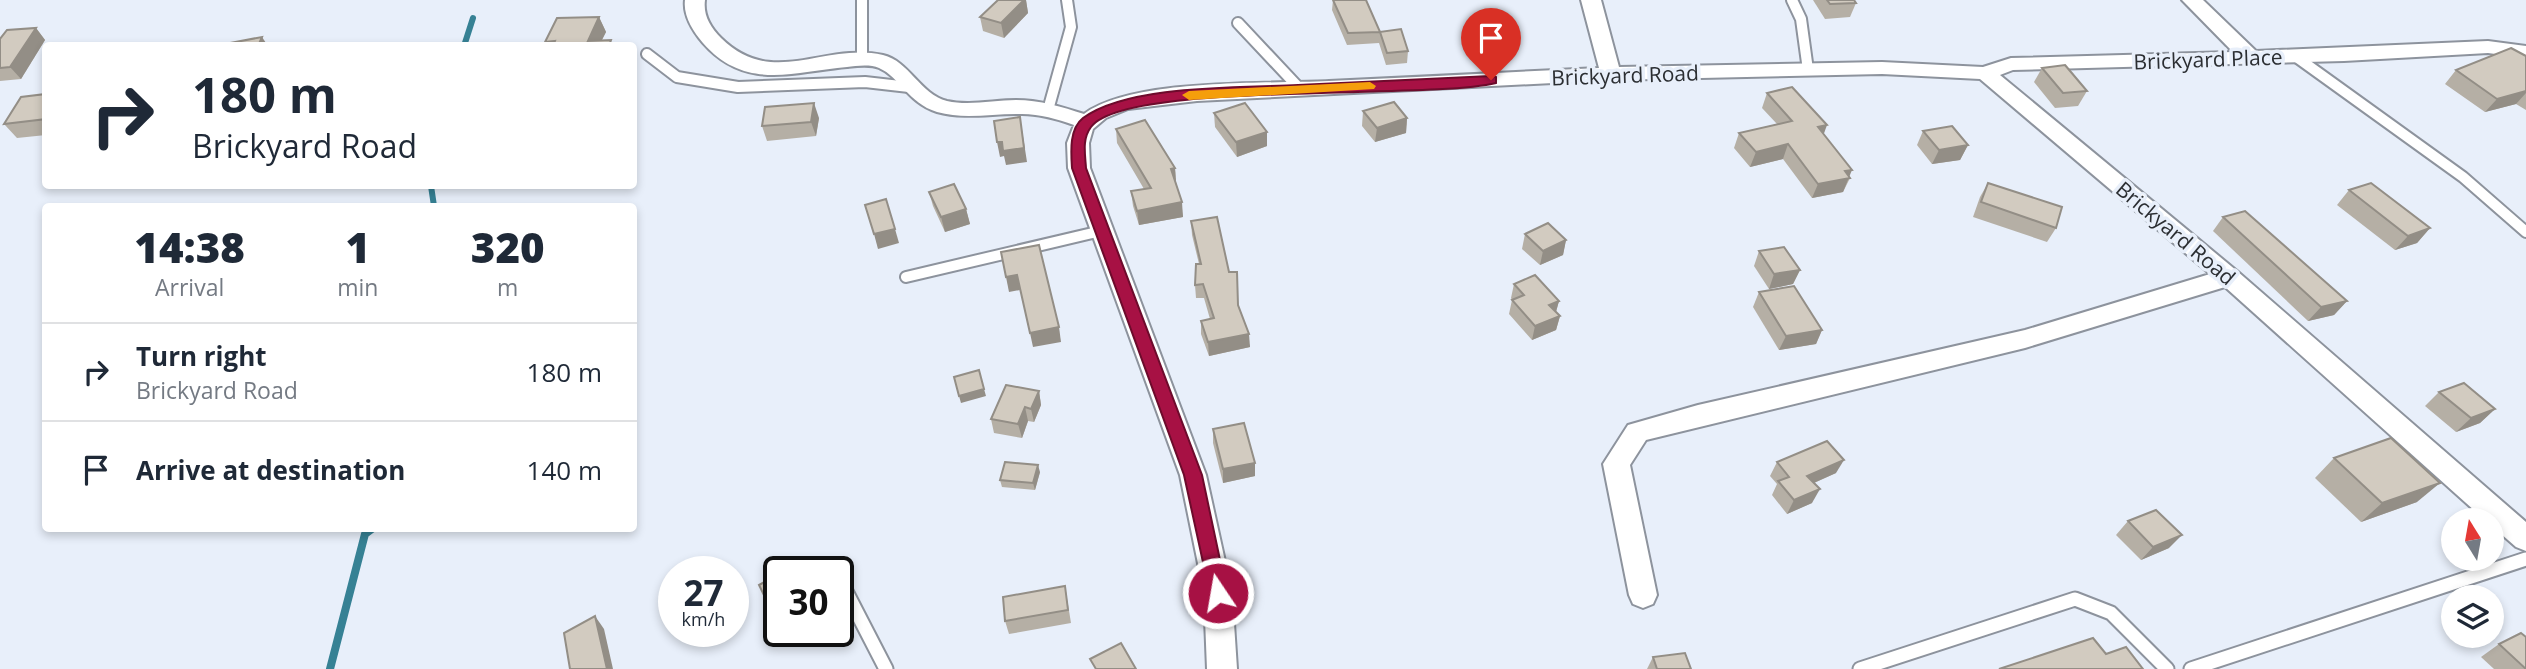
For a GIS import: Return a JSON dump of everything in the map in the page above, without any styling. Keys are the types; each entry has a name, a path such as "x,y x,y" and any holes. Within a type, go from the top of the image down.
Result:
{"street":[{"path":"695,0 694,12 702,28 720,51 743,63 779,71 862,59 885,62 918,97 943,107 1048,110 1087,122 1077,143 1079,168 1193,475 1218,593 1222,669"},
{"path":"1591,0 1611,74"},
{"path":"2192,0 2251,58"},
{"name":"Brickyard Place","path":"1985,73 2011,64 2251,58 2488,47 2526,52"},
{"name":"Brickyard Road","path":"1087,122 1113,108 1143,100 1300,89 1611,74 1882,68 1985,73 2229,277 2526,539"},
{"path":"1643,595 1616,464 1637,432 1698,415 2025,339 2229,277"}],"lane":[{"path":"862,0 862,59"},
{"path":"1048,110 1070,27 1067,0"},
{"path":"1793,0 1801,19 1808,70"},
{"path":"1238,23 1300,89"},
{"path":"647,54 677,77 738,87 865,82 909,87"},
{"path":"2295,56 2463,177 2526,232"},
{"path":"906,277 1101,231"},
{"path":"2191,669 2266,642 2526,559"},
{"path":"1860,669 2075,599 2111,613 2167,669"},
{"path":"854,607 886,669"}],"building":[{"path":"998,0 1024,0 1001,23 980,17"},
{"path":"1333,0 1366,0 1380,32 1348,33"},
{"path":"1827,0 1854,0 1856,3 1830,4"},
{"path":"599,17 588,41 611,40 610,42 545,42 557,18"},
{"path":"36,28 10,67 0,68 0,39 7,30"},
{"path":"1401,29 1408,51 1387,53 1380,32"},
{"path":"262,37 260,42 236,42"},
{"path":"2511,48 2526,56 2526,91 2497,99 2456,70"},
{"path":"2065,65 2087,91 2063,93 2042,68"},
{"path":"1792,87 1827,125 1818,127 1852,170 1845,171 1850,178 1818,184 1788,144 1756,152 1739,133 1792,121 1767,93"},
{"path":"42,94 42,119 4,124 21,97"},
{"path":"1394,102 1407,118 1377,128 1363,111"},
{"path":"814,103 811,122 762,126 765,107"},
{"path":"1245,103 1267,132 1236,142 1214,113"},
{"path":"1020,117 1024,148 1003,151 1002,142 997,142 994,121"},
{"path":"1145,120 1175,168 1171,169 1182,202 1137,211 1131,191 1151,188 1116,129"},
{"path":"1952,126 1968,145 1939,150 1923,131"},
{"path":"1988,183 2062,207 2056,228 1981,202"},
{"path":"2371,183 2430,228 2408,236 2349,190"},
{"path":"954,184 966,209 941,217 929,192"},
{"path":"886,199 895,229 874,234 865,205"},
{"path":"2245,211 2347,301 2321,307 2223,217"},
{"path":"1217,217 1229,272 1237,272 1238,305 1249,334 1208,342 1201,321 1214,318 1203,284 1195,285 1196,264 1201,264 1191,221"},
{"path":"1548,223 1566,240 1543,251 1525,234"},
{"path":"1039,245 1059,327 1030,333 1017,275 1006,277 1001,252"},
{"path":"1784,247 1800,270 1774,274 1759,251"},
{"path":"1535,275 1559,301 1549,305 1560,316 1535,326 1512,300 1524,295 1514,284"},
{"path":"1794,286 1822,330 1786,336 1759,292"},
{"path":"979,370 984,389 959,396 954,377"},
{"path":"2464,383 2495,409 2471,418 2439,392"},
{"path":"1006,385 1039,391 1031,409 1025,407 1018,424 991,419"},
{"path":"1244,423 1255,463 1223,469 1213,429"},
{"path":"2391,438 2440,483 2382,503 2334,458"},
{"path":"1827,441 1844,460 1807,476 1820,489 1794,500 1778,481 1789,477 1777,462"},
{"path":"1005,462 1038,465 1033,483 1000,480"},
{"path":"2156,510 2182,535 2153,547 2128,521"},
{"path":"1065,586 1068,610 1005,621 1003,597"},
{"path":"595,616 607,669 570,669 564,633"},
{"path":"2521,633 2526,637 2526,669 2503,648 2504,642"},
{"path":"2093,638 2106,654 2126,647 2143,669 1999,669"},
{"path":"1121,643 1136,669 1096,669 1090,659"},
{"path":"1685,653 1691,669 1657,669 1653,657"}],"waterway":[{"path":"465,42 473,18"},
{"path":"431,189 434,203"},
{"path":"330,669 368,532"}],"slow traffic":[{"path":"1189,95 1370,86"}],"route":[{"path":"1218,593 1193,475 1079,168 1077,143 1087,122 1113,108 1143,100 1197,94 1491,80"}]}
